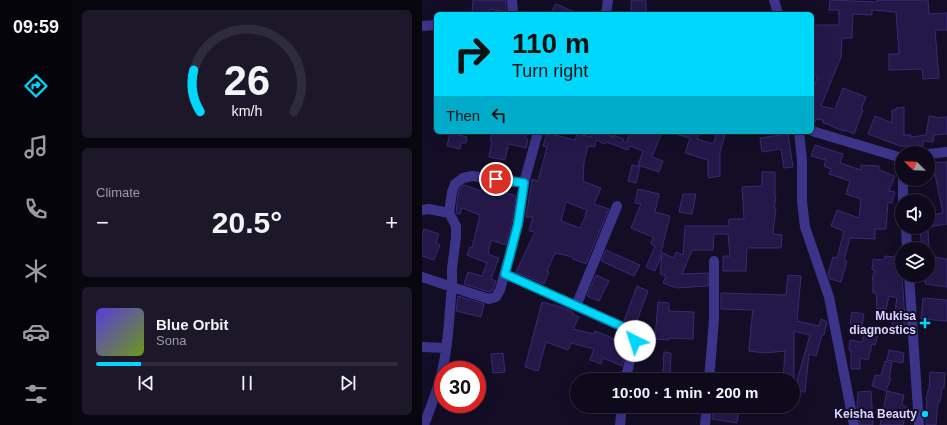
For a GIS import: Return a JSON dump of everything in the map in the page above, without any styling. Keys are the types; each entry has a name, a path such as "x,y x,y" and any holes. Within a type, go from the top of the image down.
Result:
{"street":[{"path":"512,0 513,12"},
{"path":"606,12 608,0"},
{"path":"774,0 777,12"},
{"path":"422,26 434,25"},
{"path":"814,132 895,156"},
{"path":"422,277 489,299 496,297 505,274 518,224 524,183 537,134"},
{"path":"799,134 802,160 802,202 805,227 828,297 854,425"},
{"path":"935,153 947,152"},
{"path":"424,425 443,368 446,348 456,237 456,226 448,213 455,184 462,178 472,176 524,183"},
{"path":"576,306 617,206"},
{"path":"422,210 429,209 448,213"},
{"path":"710,373 714,318 714,261"},
{"path":"505,274 630,330 635,341 627,373"},
{"path":"909,282 919,425"},
{"path":"422,347 446,348"},
{"path":"620,425 621,413"},
{"path":"705,425 706,413"}],"building":[{"path":"473,0 506,0 506,12 490,9 490,12 472,12"},
{"path":"631,0 646,0 646,12 631,12"},
{"path":"830,0 877,2 877,0 928,0 929,14 947,13 947,30 935,30 939,78 923,79 922,69 889,70 889,54 899,54 896,12 872,10 872,15 853,14 852,38 842,38 841,57 821,106 835,109 843,88 866,97 861,109 863,110 854,134 823,123 823,120 816,119 814,125 814,87 818,76 814,76 814,25 839,25 839,10 829,10"},
{"path":"556,4 574,12 551,12"},
{"path":"904,107 904,135 911,135 911,137 926,135 929,116 936,118 947,117 947,134 934,135 933,142 923,141 923,146 900,146 868,134 875,116 892,123 892,110 896,110 896,108"},
{"path":"450,134 467,137 466,143 461,143 460,149 447,146"},
{"path":"492,134 527,134 525,138 528,139 526,148 510,144 508,146 505,160 489,157 492,141 490,140"},
{"path":"547,134 575,140 577,134 591,137 592,134 606,134 613,137 613,135 624,139 623,141 626,143 629,134 661,134 652,157 663,161 659,172 638,165 643,151 630,146 628,150 596,140 595,147 588,146 584,162 583,181 601,188 594,204 609,209 586,264 573,259 573,257 555,253 547,271 549,272 544,284 516,272 535,232 529,231 533,217 526,217 532,179 538,181 547,147 543,146","holes":["566,202 587,210 580,228 561,221"]},
{"path":"675,134 699,134 697,139 713,144 716,134 725,135 720,152 720,176 708,178 708,160 685,153 690,138"},
{"path":"788,134 793,167 784,168 781,149 762,152 760,138"},
{"path":"815,145 843,154 840,163 861,170 861,165 879,166 879,170 895,176 889,191 895,192 892,203 888,202 886,229 875,229 875,239 850,238 844,260 847,261 841,282 830,279 828,274 833,257 837,258 844,231 831,226 837,210 859,218 861,199 846,194 850,181 829,174 831,169 824,166 826,160 811,156"},
{"path":"947,162 947,224 935,226 935,215 943,213 935,175 935,163"},
{"path":"632,165 640,167 636,183 628,181"},
{"path":"762,172 775,172 776,197 774,208 776,208 773,234 782,235 781,248 747,248 746,271 723,271 723,256 730,256 728,234 714,234 713,250 692,250 682,274 708,273 708,286 676,288 663,283 666,276 660,274 662,254 655,271 646,267 655,246 651,244 653,237 631,228 641,204 635,203 638,189 659,194 655,212 670,216 661,252 674,258 676,252 683,255 685,226 728,226 729,219 744,219 742,187 762,186"},
{"path":"464,185 481,191 483,186 516,196 512,223 506,245 491,240 488,254 499,258 491,279 496,281 492,291 489,292 464,284 468,272 482,276 487,263 467,255 470,247 472,248 480,215 462,208 460,214 456,213 458,194 460,188"},
{"path":"683,194 696,194 692,214 679,212"},
{"path":"424,229 439,234 436,243 440,245 434,260 422,256 422,236"},
{"path":"920,234 928,234 929,242 921,242"},
{"path":"606,250 640,265 634,276 601,261"},
{"path":"885,256 895,257 895,282 902,282 906,335 891,334 897,298 889,296 886,309 877,309 876,293 873,293 872,279 875,270 872,270 873,259 884,260"},
{"path":"935,257 947,259 947,287 925,284 925,282 935,282"},
{"path":"596,275 609,281 599,301 587,296"},
{"path":"788,275 801,276 797,321 819,326 821,319 827,322 816,356 809,354 805,392 800,392 799,373 810,335 794,331 794,373 783,373 785,351 765,353 749,351 753,310 721,309 721,293 786,295"},
{"path":"637,286 648,291 635,326 624,321"},
{"path":"458,296 484,304 481,317 456,311"},
{"path":"923,298 947,300 947,321 921,319"},
{"path":"542,302 565,308 573,312 572,314 579,317 573,329 594,334 595,331 615,339 617,334 620,333 625,335 628,341 622,366 603,358 601,364 590,360 594,349 571,343 568,350 546,342 538,371 525,367"},
{"path":"658,302 669,303 669,311 694,312 693,339 655,339"},
{"path":"852,312 864,314 862,326 850,324"},
{"path":"866,327 879,331 875,345 872,344 868,360 860,358 860,369 851,369 851,351 849,350 850,340 862,342"},
{"path":"889,350 904,353 903,363 887,360"},
{"path":"664,352 671,353 670,373 663,373"},
{"path":"503,353 505,372 493,373 491,354"},
{"path":"885,361 892,363 889,378 891,378 886,391 872,386 875,375 881,376"},
{"path":"930,372 945,373 944,388 942,388 940,402 938,402 936,425 926,425 926,400 929,390"},
{"path":"871,391 873,425 860,425 857,408 858,392"},
{"path":"887,391 904,395 902,405 907,407 903,425 880,425"},
{"path":"713,413 739,413 737,423 712,419"}],"place":[{"name":"Mukisa diagnostics","path":"925,323"},
{"name":"Keisha Beauty","path":"925,414"}],"route":[{"path":"496,179 524,183 518,224 505,274 630,330 635,341"}]}
